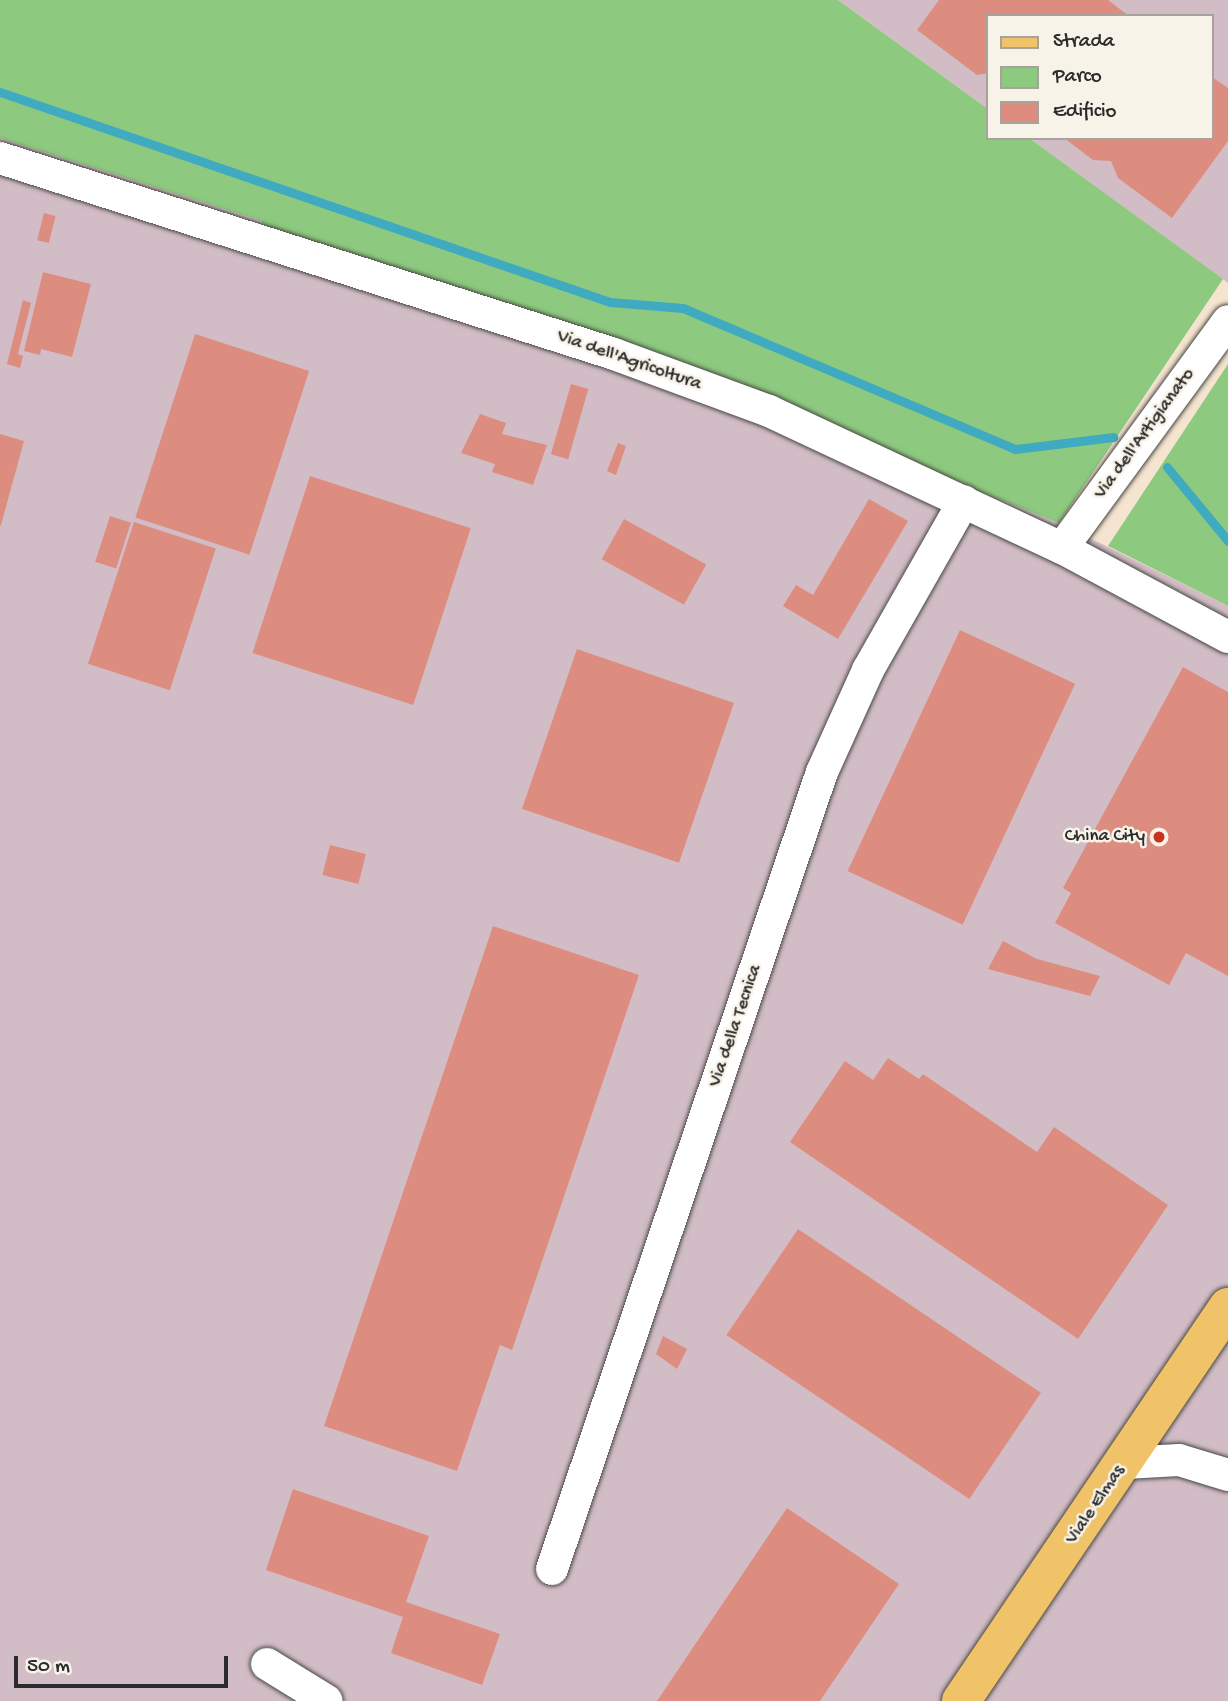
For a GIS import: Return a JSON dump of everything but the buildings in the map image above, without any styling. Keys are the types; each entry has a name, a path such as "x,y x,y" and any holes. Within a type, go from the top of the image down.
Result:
{"main road":[{"name":"Viale Elmas","path":"961,1701 1228,1307"}],"street":[{"name":"Via dell'Agricoltura","path":"0,158 614,354 769,411 1062,548 1228,637"},
{"name":"Via dell'Artigianato","path":"1062,548 1228,321"},
{"name":"Via della Tecnica","path":"552,1569 822,772 867,670 964,501"},
{"path":"1125,1462 1179,1460 1228,1475"},
{"path":"267,1664 327,1701"}],"shaded area":[{"path":"838,0 1228,0 1228,283 1032,140 1214,140 1214,14 986,14 986,108"},
{"path":"0,138 262,221 262,232 580,334 1059,523 1228,606 1228,1701 0,1701"}],"green space":[{"path":"0,0 838,0 986,108 986,140 1032,140 1223,279 1059,523 580,334 262,232 262,221 0,138"},
{"path":"1228,364 1228,606 1108,546"}],"waterway":[{"path":"0,92 610,302 683,308 1015,449 1113,437"},
{"path":"1167,467 1228,541"}],"place":[{"name":"China City","path":"1159,837"}]}
